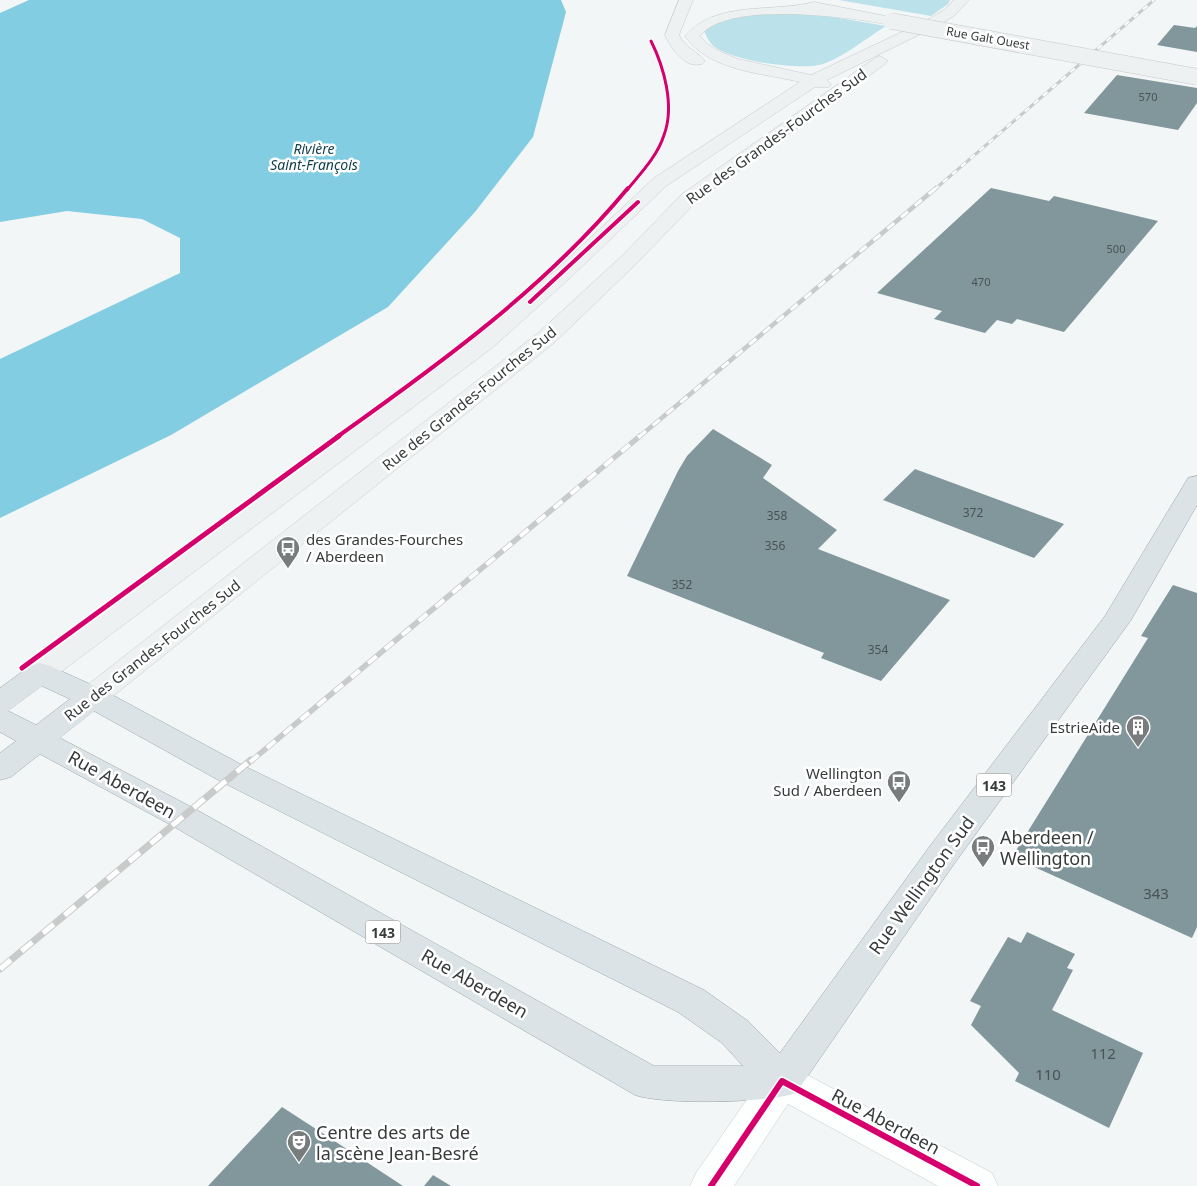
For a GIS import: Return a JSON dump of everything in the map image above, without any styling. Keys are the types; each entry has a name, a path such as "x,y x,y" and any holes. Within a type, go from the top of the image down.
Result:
{"main road":[{"path":"686,0 672,35 678,48 687,56 718,68 840,90"},
{"name":"Rue Galt Ouest","path":"778,0 1197,76"},
{"path":"813,0 833,10"},
{"name":"Rue des Grandes-Fourches Sud","path":"0,703 484,343 563,274 660,182 807,84 932,23 949,13 962,0"},
{"path":"807,84 712,53 695,42 692,36 694,30 712,18 750,9 775,7 833,10"},
{"name":"Rue des Grandes-Fourches Sud","path":"0,769 546,338 629,260 688,198 932,23"},
{"name":"Rue Wellington Sud","path":"782,1081 942,855 1117,620 1197,483"},
{"name":"Rue Aberdeen","path":"40,673 92,697 233,774 691,1001 735,1032 782,1081"},
{"name":"Rue Aberdeen","path":"0,719 183,817 649,1083 696,1084 782,1081"}],"street":[{"name":"Rue Wellington Sud","path":"711,1186 782,1081"},
{"name":"Rue Aberdeen","path":"782,1081 977,1186"}],"shaded area":[{"path":"839,0 950,0 948,4 931,16"},
{"path":"751,12 804,12 886,26 830,61 813,66 784,65 736,57 711,44 704,31 713,23 737,14"}],"water":[{"name":"Rivière Saint-François","path":"29,0 561,0 566,12 533,137 475,212 388,307 171,435 0,518 0,359 180,273 180,238 142,219 67,211 0,222 0,13"}],"building":[{"path":"1174,25 1195,28 1197,26 1197,52 1157,45"},
{"path":"1117,75 1197,88 1197,103 1178,130 1084,113"},
{"path":"991,188 1049,201 1054,196 1158,221 1064,332 1017,319 1012,324 997,320 985,333 934,319 942,311 877,293"},
{"path":"713,429 772,465 763,478 837,530 818,549 950,600 881,681 821,658 824,653 627,576 678,471 687,456"},
{"path":"915,469 1064,524 1034,558 883,500"},
{"name":"EstrieAide","path":"1173,585 1197,593 1197,927 1192,938 1012,857 1148,638 1141,636"},
{"path":"1027,932 1075,954 1067,968 1073,970 1052,1010 1143,1053 1109,1128 1015,1081 1019,1073 971,1025 981,1006 970,1001 1008,937 1021,943"},
{"name":"Centre des arts de la scène Jean-Besré","path":"282,1107 333,1140 403,1186 208,1186"},
{"name":"Centre des arts de la scène Jean-Besré","path":"433,1175 451,1186 424,1186"}],"railway":[{"path":"934,190 1154,0"},
{"path":"639,437 936,188"},
{"path":"250,762 640,436"},
{"path":"0,969 251,760"}],"cycle path":[{"path":"22,668 432,368 509,307 581,241 634,181 649,162 664,137 668,116 666,88 659,61 651,41"},
{"path":"530,302 638,202"},
{"path":"711,1186 782,1081 977,1186"}],"place":[{"name":"des Grandes-Fourches / Aberdeen","path":"288,569"},
{"name":"EstrieAide","path":"1138,748"},
{"name":"Wellington Sud / Aberdeen","path":"899,803"},
{"name":"Aberdeen / Wellington","path":"983,868"},
{"name":"Centre des arts de la scène Jean-Besré","path":"299,1163"}]}
